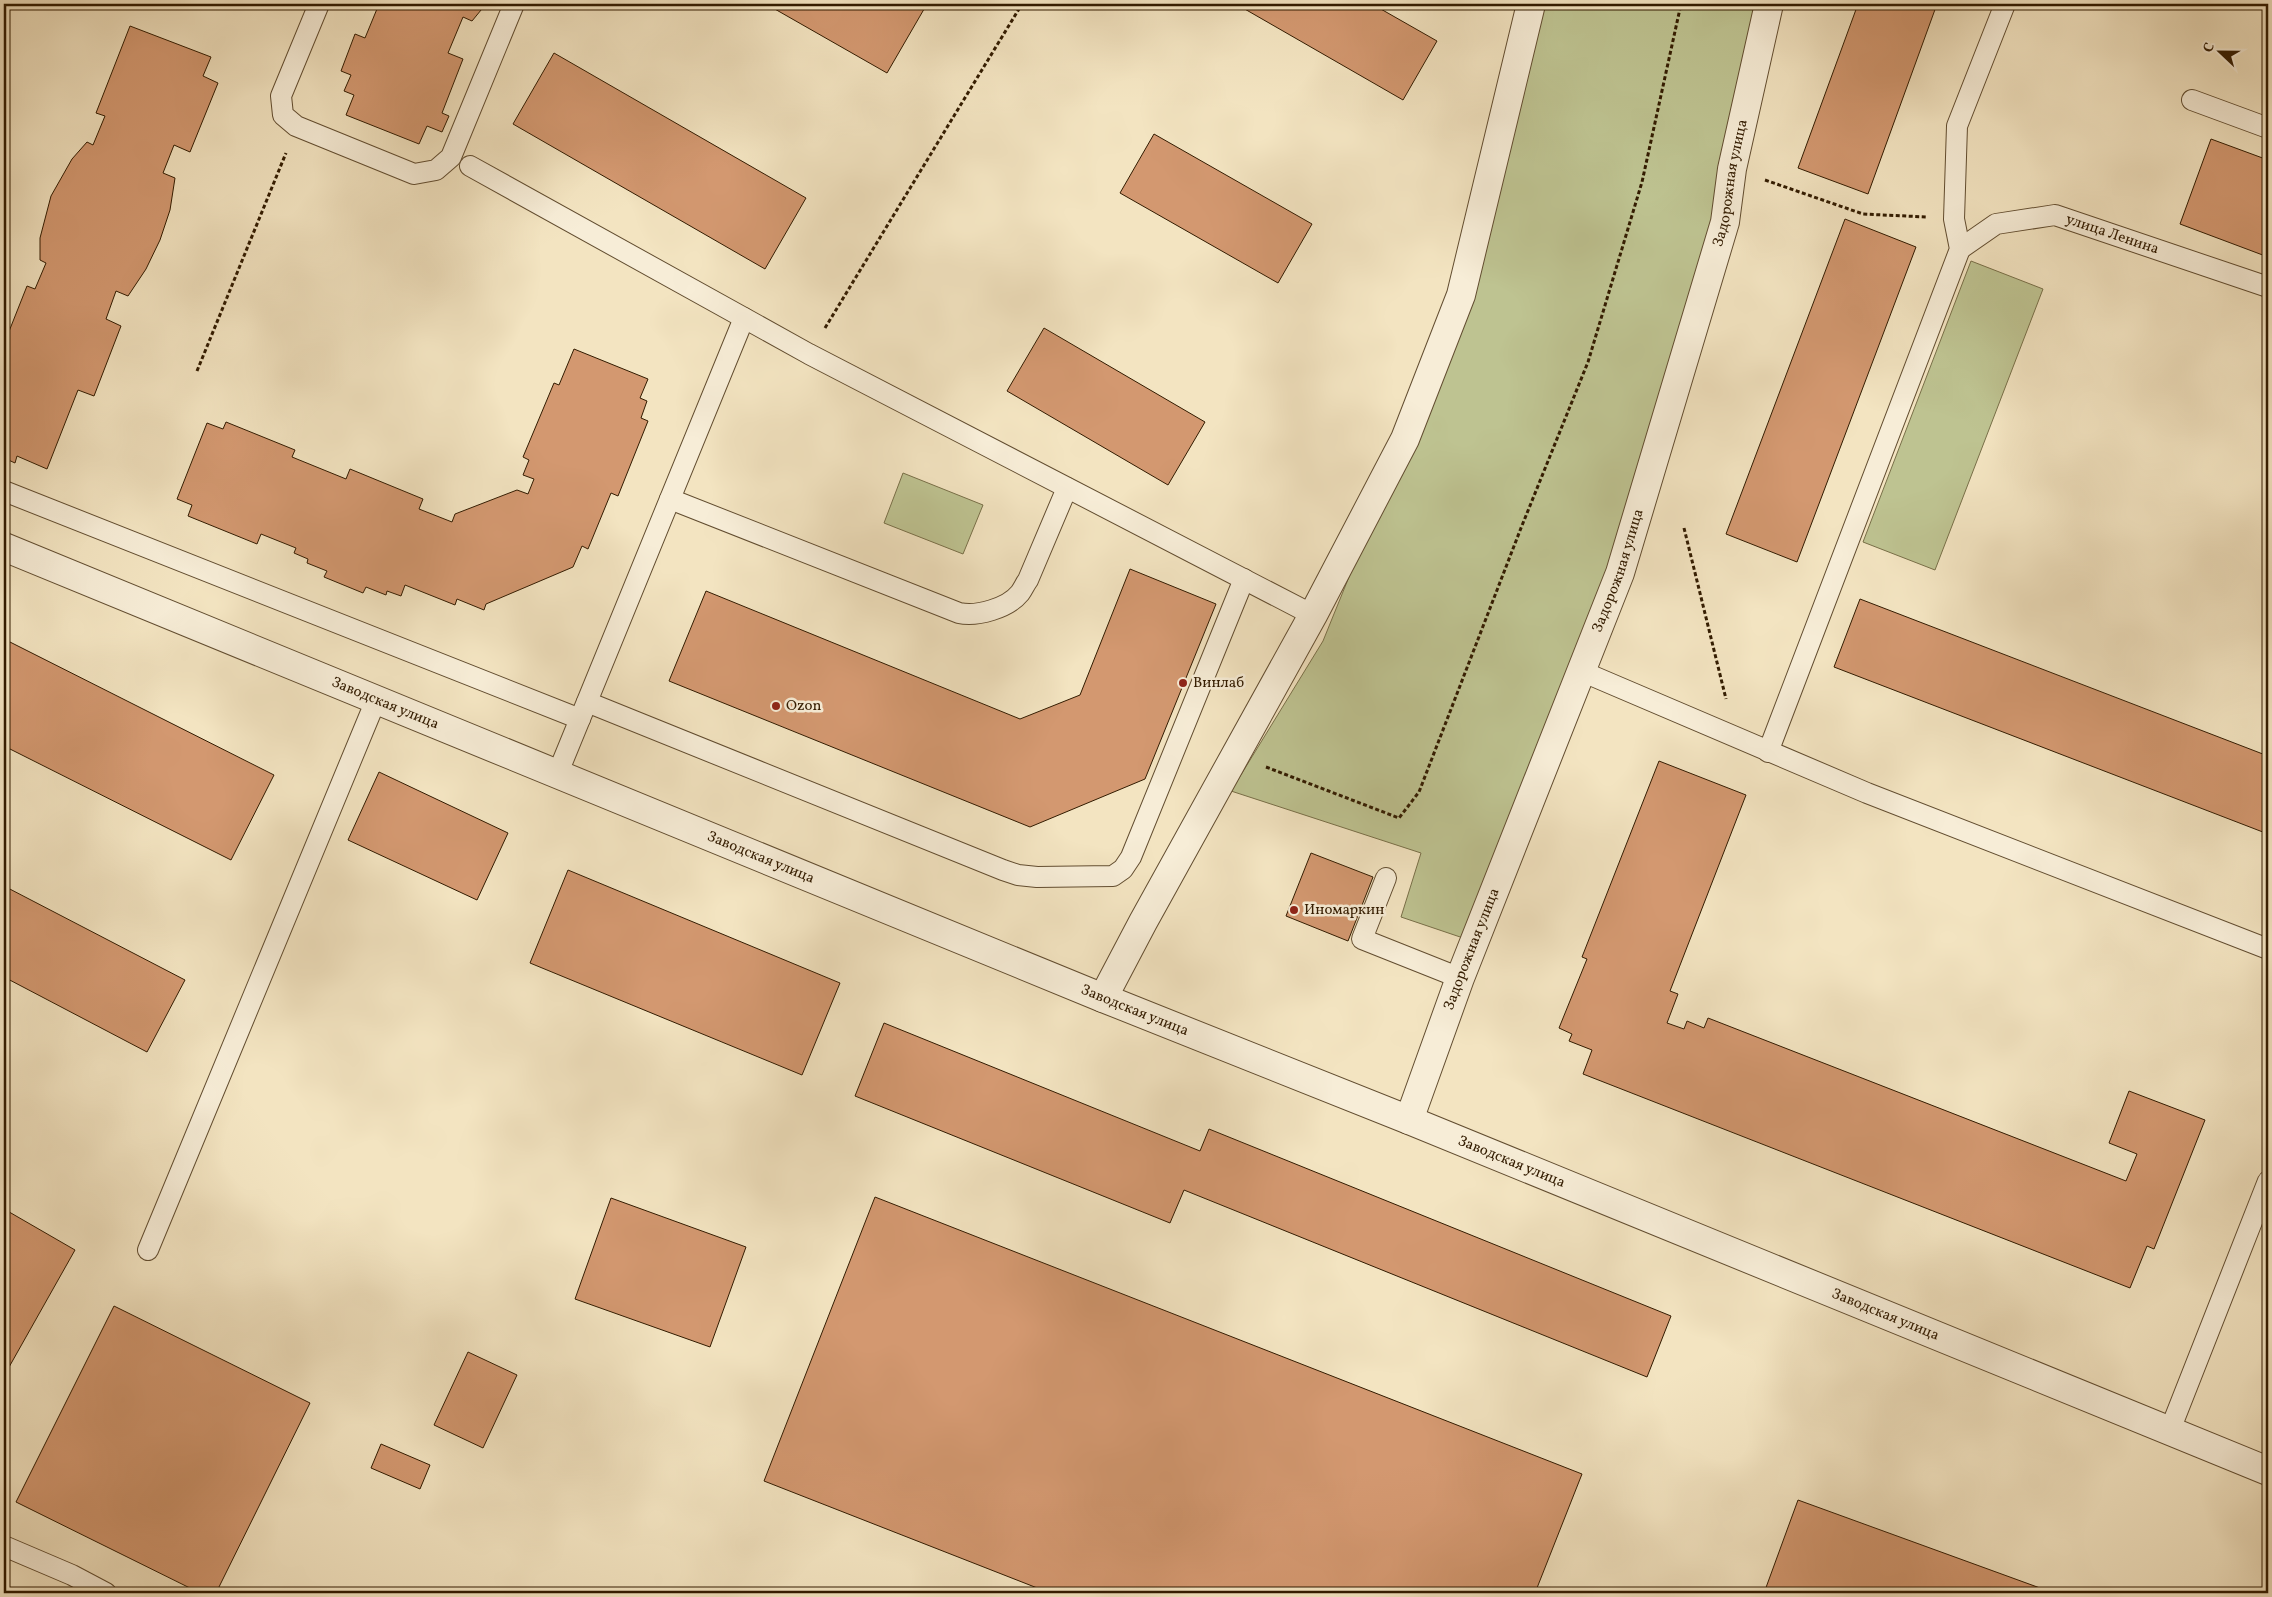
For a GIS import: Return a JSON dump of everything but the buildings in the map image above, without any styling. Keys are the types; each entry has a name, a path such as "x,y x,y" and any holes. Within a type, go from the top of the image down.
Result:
{"street":[{"path":"1103,998 1313,615 1405,439 1461,295 1531,4"},
{"name":"Задорожная улица","path":"1409,1120 1460,978 1626,554 1725,222 1732,169 1769,4"},
{"name":"Заводская улица","path":"4,547 1103,998 1409,1120 2268,1471"}],"lane":[{"path":"319,4 281,96 283,115 296,126 414,174 436,170 451,157 514,4"},
{"path":"1768,752 1960,249 1954,219 1957,126 2005,4"},
{"path":"2192,100 2268,128"},
{"path":"470,166 809,354 1313,615"},
{"name":"улица Ленина","path":"1960,249 1996,224 2055,215 2268,287"},
{"path":"557,775 744,318"},
{"path":"670,499 970,616 1009,602 1020,594 1028,580 1067,488"},
{"path":"4,491 1003,870 1018,875 1037,877 1112,876 1123,869 1131,858 1244,579"},
{"path":"1581,671 1867,793 2268,949"},
{"path":"148,1250 376,700"},
{"path":"1386,878 1362,939 1460,978"},
{"path":"2170,1430 2268,1181"},
{"path":"4,1546 72,1575 106,1593"}],"path":[{"path":"809,354 1022,4"},
{"path":"1235,756 1399,818 1419,792 1521,528 1588,362 1642,182 1681,4"},
{"path":"197,371 296,126"},
{"path":"1732,169 1863,214 1954,219"},
{"path":"1684,528 1734,736"}],"green space":[{"path":"1527,4 1770,4 1620,573 1475,942 1401,917 1421,853 1231,791 1323,641 1461,295"},
{"path":"1971,261 2043,289 1935,570 1863,542"},
{"path":"903,473 983,505 963,554 884,523"}],"place":[{"name":"Винлаб","path":"1183,683"},
{"name":"Ozon","path":"776,706"},
{"name":"Иномаркин","path":"1294,910"}]}
